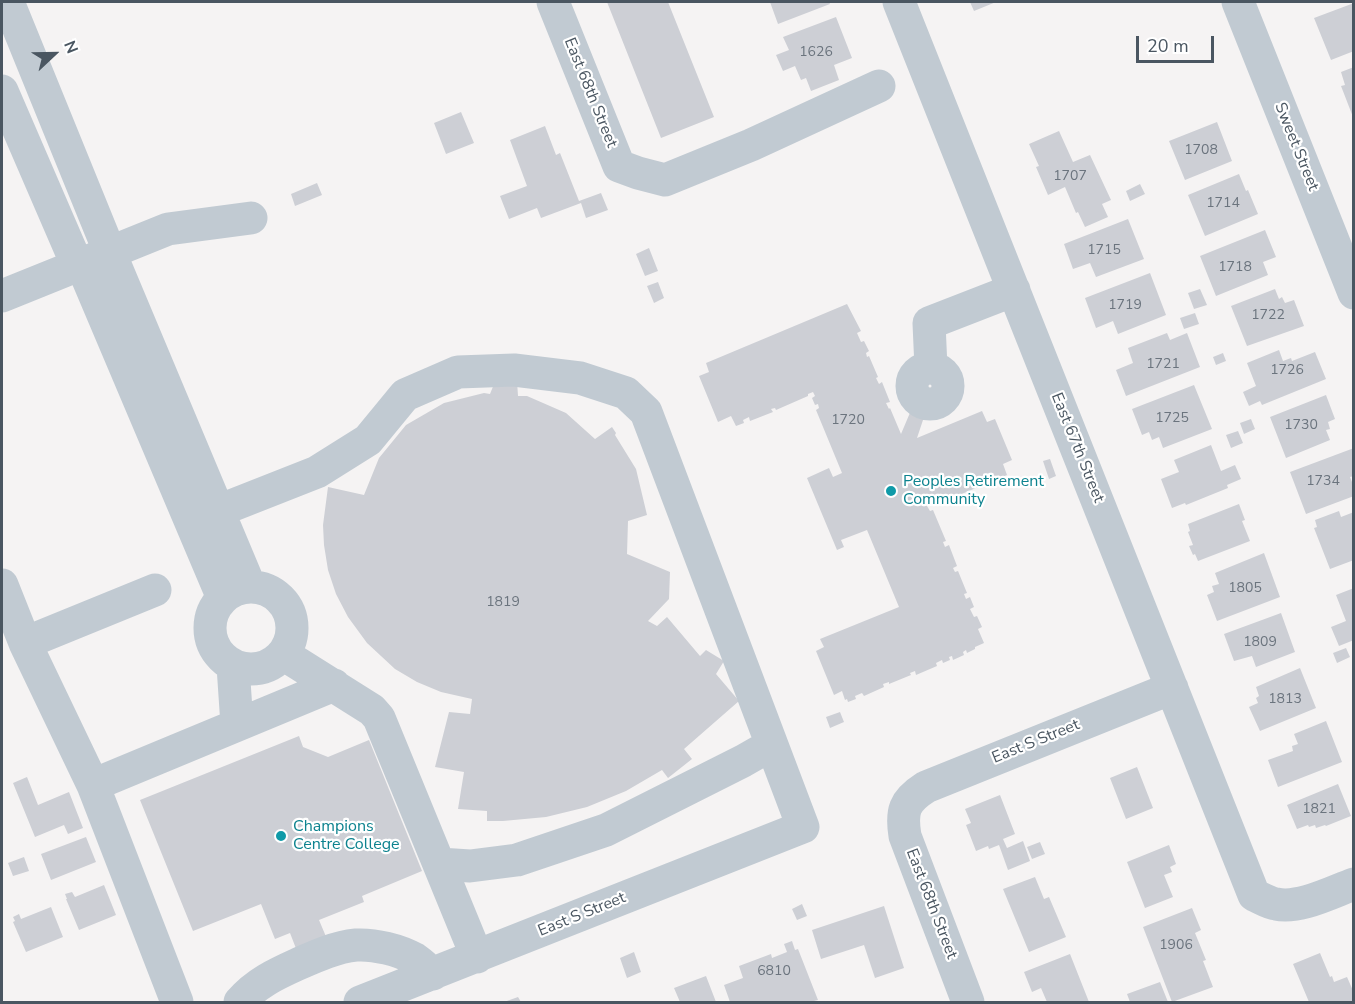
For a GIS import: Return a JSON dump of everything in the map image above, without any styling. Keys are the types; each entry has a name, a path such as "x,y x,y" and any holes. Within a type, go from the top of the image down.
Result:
{"street":[{"name":"East 68th Street","path":"553,2 619,166 665,180 751,145 879,86"},
{"name":"East 67th Street","path":"899,2 1254,895 1276,904 1293,904 1316,899 1353,884"},
{"name":"Sweet Street","path":"1238,2 1353,293"},
{"path":"8,16 90,262 237,592"},
{"path":"2,91 218,511 237,592"},
{"path":"2,297 168,230 251,218"},
{"path":"931,368 929,323 1014,290"},
{"path":"218,511 317,472 368,440 405,395 458,372 514,370 580,378 626,393 646,412 771,745 606,830 517,860 470,866 439,864"},
{"path":"2,585 25,643 93,785 177,1002"},
{"path":"264,589 275,595 285,604 292,629 290,642 283,654 273,663 260,669 246,670 233,666 221,658 213,647 209,633 210,619 215,606 237,592 264,589"},
{"path":"25,643 155,590"},
{"path":"283,654 372,710 379,718 477,957"},
{"path":"233,666 237,725"},
{"path":"93,785 334,686"},
{"name":"East S Street","path":"907,805 912,796 926,786 1172,688"},
{"name":"East S Street","path":"360,1002 803,827 771,745"},
{"name":"East 68th Street","path":"907,805 902,819 905,836 968,1002"},
{"path":"240,1002 263,981 279,972 334,950 357,945 390,949 415,959 433,974"}],"building":[{"path":"607,2 668,2 714,117 661,138"},
{"path":"770,2 829,2 830,4 778,24"},
{"path":"970,2 996,2 974,11"},
{"path":"1354,3 1354,51 1331,60 1314,18"},
{"path":"836,17 852,58 834,65 839,80 811,91 806,78 801,80 795,66 783,71 776,55 789,50 783,37"},
{"path":"1354,67 1353,117 1341,86 1345,85 1341,72"},
{"path":"461,112 474,143 446,154 434,123"},
{"path":"1217,122 1232,161 1185,180 1169,141"},
{"path":"545,126 556,155 560,153 579,201 601,193 608,210 586,218 581,203 541,218 537,208 509,219 500,196 527,186 510,140"},
{"path":"1059,131 1073,162 1090,155 1111,200 1102,204 1108,217 1085,227 1065,187 1048,195 1029,144"},
{"path":"1239,174 1258,214 1205,236 1188,195"},
{"path":"317,183 322,195 295,206 291,194"},
{"path":"1140,184 1145,194 1130,201 1126,191"},
{"path":"1128,219 1144,259 1096,277 1090,263 1073,269 1064,244"},
{"path":"1265,230 1276,257 1263,262 1268,275 1216,296 1200,256"},
{"path":"649,248 658,271 645,276 636,254"},
{"path":"1150,273 1166,315 1118,334 1113,321 1096,328 1085,298"},
{"path":"658,282 664,298 654,303 647,286"},
{"path":"1200,289 1207,305 1194,309 1188,293"},
{"path":"1275,289 1279,299 1282,297 1285,303 1294,300 1304,326 1247,346 1231,306"},
{"name":"Peoples Retirement Community","path":"847,304 861,331 857,333 869,351 866,353 867,357 869,356 879,384 882,382 890,402 886,403 901,434 912,408 925,414 917,438 982,411 987,422 995,419 1012,460 1003,464 1007,475 933,506 932,504 927,506 930,511 933,510 946,541 943,542 945,547 949,545 957,566 953,568 955,572 958,571 967,593 964,594 966,599 970,597 974,607 970,609 974,617 977,616 982,627 978,629 984,643 967,653 966,650 963,652 964,655 953,660 952,656 949,657 950,660 936,663 937,666 916,675 915,671 910,673 911,675 889,684 889,682 883,684 884,687 864,696 862,693 855,696 856,699 848,702 842,691 834,695 816,651 824,647 820,639 899,607 867,530 841,540 844,547 837,550 807,478 829,468 833,477 842,473 816,410 819,408 818,404 815,405 812,398 815,396 813,392 776,410 771,409 773,412 750,421 749,417 743,420 744,423 736,426 731,416 718,422 699,376 709,372 706,363"},
{"path":"1195,313 1199,324 1184,329 1180,318"},
{"path":"1167,333 1170,340 1187,333 1200,367 1126,396 1116,370 1133,363 1128,348"},
{"path":"1279,350 1283,361 1291,358 1292,361 1315,352 1326,379 1262,405 1260,401 1249,406 1243,392 1256,386 1247,363"},
{"path":"1223,353 1226,361 1216,365 1213,357"},
{"path":"496,379 517,381 518,396 527,396 566,413 595,439 612,427 636,469 647,515 628,521 627,554 670,572 669,599 648,621 657,626 667,617 700,656 706,650 724,661 716,674 739,701 684,749 692,759 668,778 662,770 626,791 587,807 546,817 487,821 487,811 458,809 464,772 435,767 449,712 470,714 472,699 441,692 417,682 395,669 367,643 348,617 336,594 328,570 323,525 328,487 364,495 379,458 406,425 444,403 484,393 490,394"},
{"path":"1194,385 1212,429 1163,448 1159,437 1152,440 1149,432 1142,435 1132,409"},
{"path":"1326,395 1335,419 1328,422 1330,429 1326,430 1330,440 1286,458 1270,417"},
{"path":"1251,419 1255,429 1244,434 1240,423"},
{"path":"1238,431 1243,443 1231,448 1226,435"},
{"path":"1211,445 1221,471 1235,465 1241,479 1227,485 1228,488 1186,505 1185,503 1172,508 1161,479 1179,472 1174,460"},
{"path":"1354,448 1354,476 1350,477 1354,487 1354,496 1306,514 1290,472"},
{"path":"1050,459 1056,476 1049,479 1043,461"},
{"path":"1239,504 1245,520 1242,521 1250,541 1198,561 1189,546 1193,545 1188,532 1190,531 1188,524"},
{"path":"1339,511 1341,517 1354,512 1354,560 1330,569 1314,528 1317,527 1315,520"},
{"path":"1264,553 1280,597 1217,621 1207,595 1214,592 1212,586 1219,584 1215,573"},
{"path":"1354,588 1354,640 1339,646 1331,627 1346,621 1336,595"},
{"path":"1281,613 1295,652 1256,667 1252,656 1234,661 1224,634"},
{"path":"1346,648 1350,657 1337,663 1333,653"},
{"path":"1300,668 1316,708 1260,731 1249,707 1258,703 1256,698 1259,696 1256,687"},
{"path":"840,712 844,722 830,728 826,717"},
{"path":"1326,721 1342,762 1278,787 1268,760 1293,751 1292,746 1298,744 1294,734"},
{"name":"Champions Centre College","path":"299,736 303,747 328,757 369,740 422,871 362,896 364,902 319,920 327,939 297,951 290,933 275,939 261,904 193,931 140,800"},
{"path":"1137,767 1153,808 1126,819 1110,778"},
{"path":"27,777 38,805 69,792 83,828 68,834 64,825 35,837 13,783"},
{"path":"1338,784 1351,816 1326,826 1316,828 1315,825 1309,827 1308,825 1297,829 1287,805"},
{"path":"1000,795 1015,834 1003,839 1007,848 1023,841 1030,861 1008,870 999,845 989,849 988,846 976,851 966,825 971,823 965,809"},
{"path":"86,837 96,862 51,880 41,854"},
{"path":"1040,842 1045,854 1032,859 1027,847"},
{"path":"1169,845 1176,864 1170,867 1172,872 1164,875 1173,897 1145,908 1127,862"},
{"path":"24,857 29,871 13,876 8,863"},
{"path":"1035,877 1044,899 1049,897 1066,937 1029,952 1003,889"},
{"path":"104,885 116,915 79,930 65,894 72,892 75,897"},
{"path":"802,904 807,916 797,920 792,909"},
{"path":"884,906 904,968 875,978 864,945 821,959 812,930"},
{"path":"51,907 63,937 26,952 13,917 19,914 21,919"},
{"path":"1192,908 1201,930 1195,933 1206,960 1203,961 1213,987 1172,1002 1143,927"},
{"path":"792,941 795,950 798,949 818,1000 810,1002 730,1002 724,985 743,978 739,966 771,954 772,958 787,952 784,944"},
{"path":"634,952 641,972 627,978 620,958"},
{"path":"1320,953 1334,982 1347,977 1354,993 1354,1002 1309,1002 1293,964"},
{"path":"1070,954 1089,1002 1047,1002 1041,988 1032,992 1024,972"},
{"path":"706,976 716,1002 680,1002 674,988"},
{"path":"1160,982 1168,1002 1130,1002 1127,994"},
{"path":"518,997 521,1002 504,1002"}],"place":[{"name":"Peoples Retirement Community","path":"891,491"},
{"name":"Champions Centre College","path":"281,836"}]}
